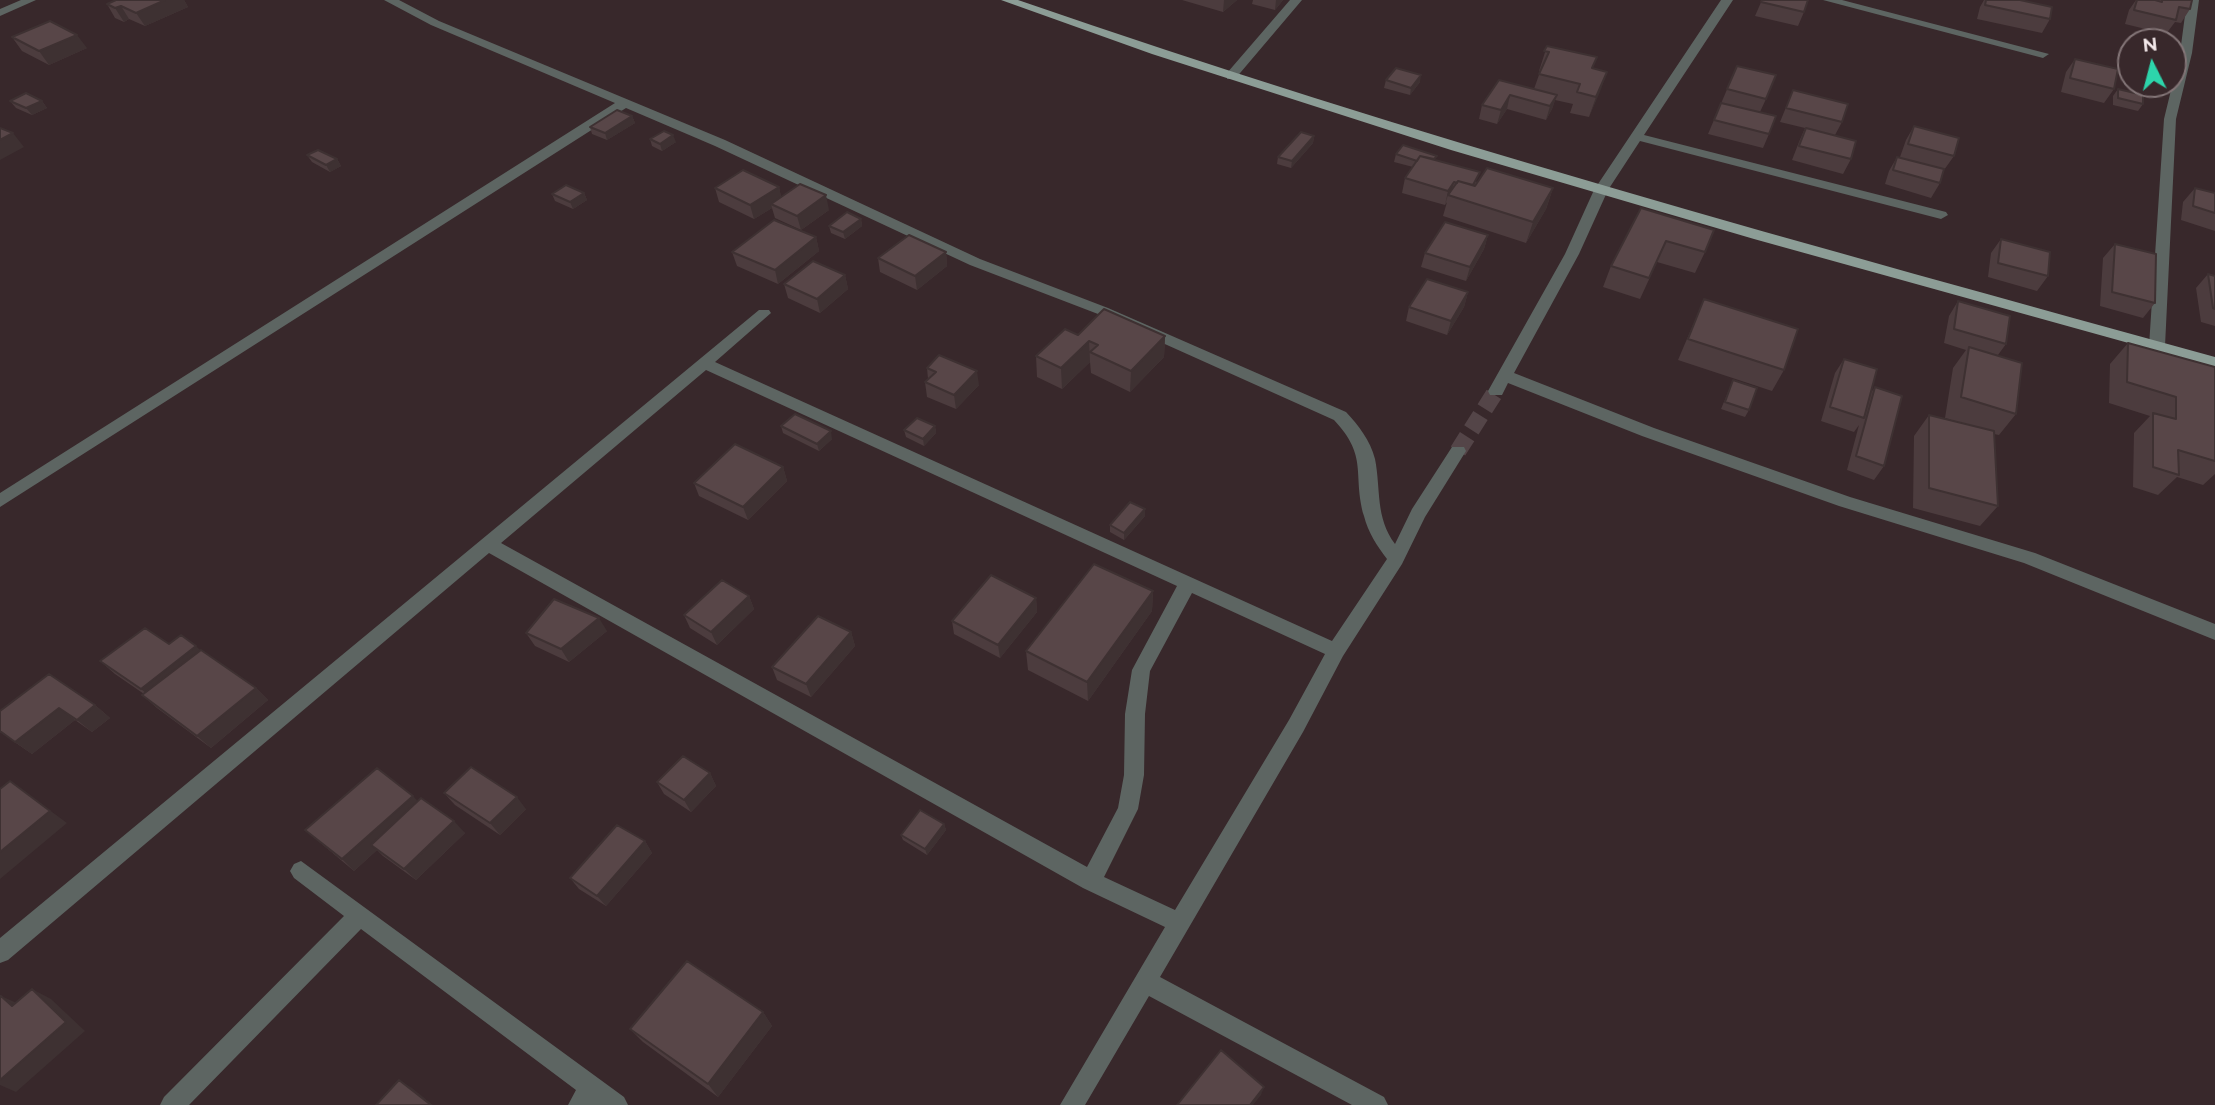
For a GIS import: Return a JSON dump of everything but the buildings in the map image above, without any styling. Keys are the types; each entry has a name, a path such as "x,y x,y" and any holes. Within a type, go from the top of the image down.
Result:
{"main road":[{"path":"1007,0 1318,106 1601,190 2215,362"}],"street":[{"path":"0,12 30,0"},
{"path":"390,0 435,23 626,102 975,262 1103,311 1340,415 1356,429 1365,449 1377,530 1396,559"},
{"path":"1231,76 1296,0"},
{"path":"1727,0 1601,190 1572,254 1501,383 1845,502 2029,558 2215,632"},
{"path":"1829,0 2043,54"},
{"path":"2157,346 2170,119 2186,53 2193,0"},
{"path":"0,500 626,102"},
{"path":"1637,136 1941,215"},
{"path":"0,952 764,313"},
{"path":"704,363 1336,651"},
{"path":"1072,1105 1296,726 1336,651 1396,559 1418,514 1458,451"},
{"path":"488,544 1091,881 1180,923"},
{"path":"1091,881 1128,809 1134,775 1135,714 1141,670 1188,583"},
{"path":"301,871 587,1097 616,1105"},
{"path":"172,1105 360,915"},
{"path":"1144,981 1376,1105"}],"tunnel":[{"path":"1458,451 1496,391"}]}
